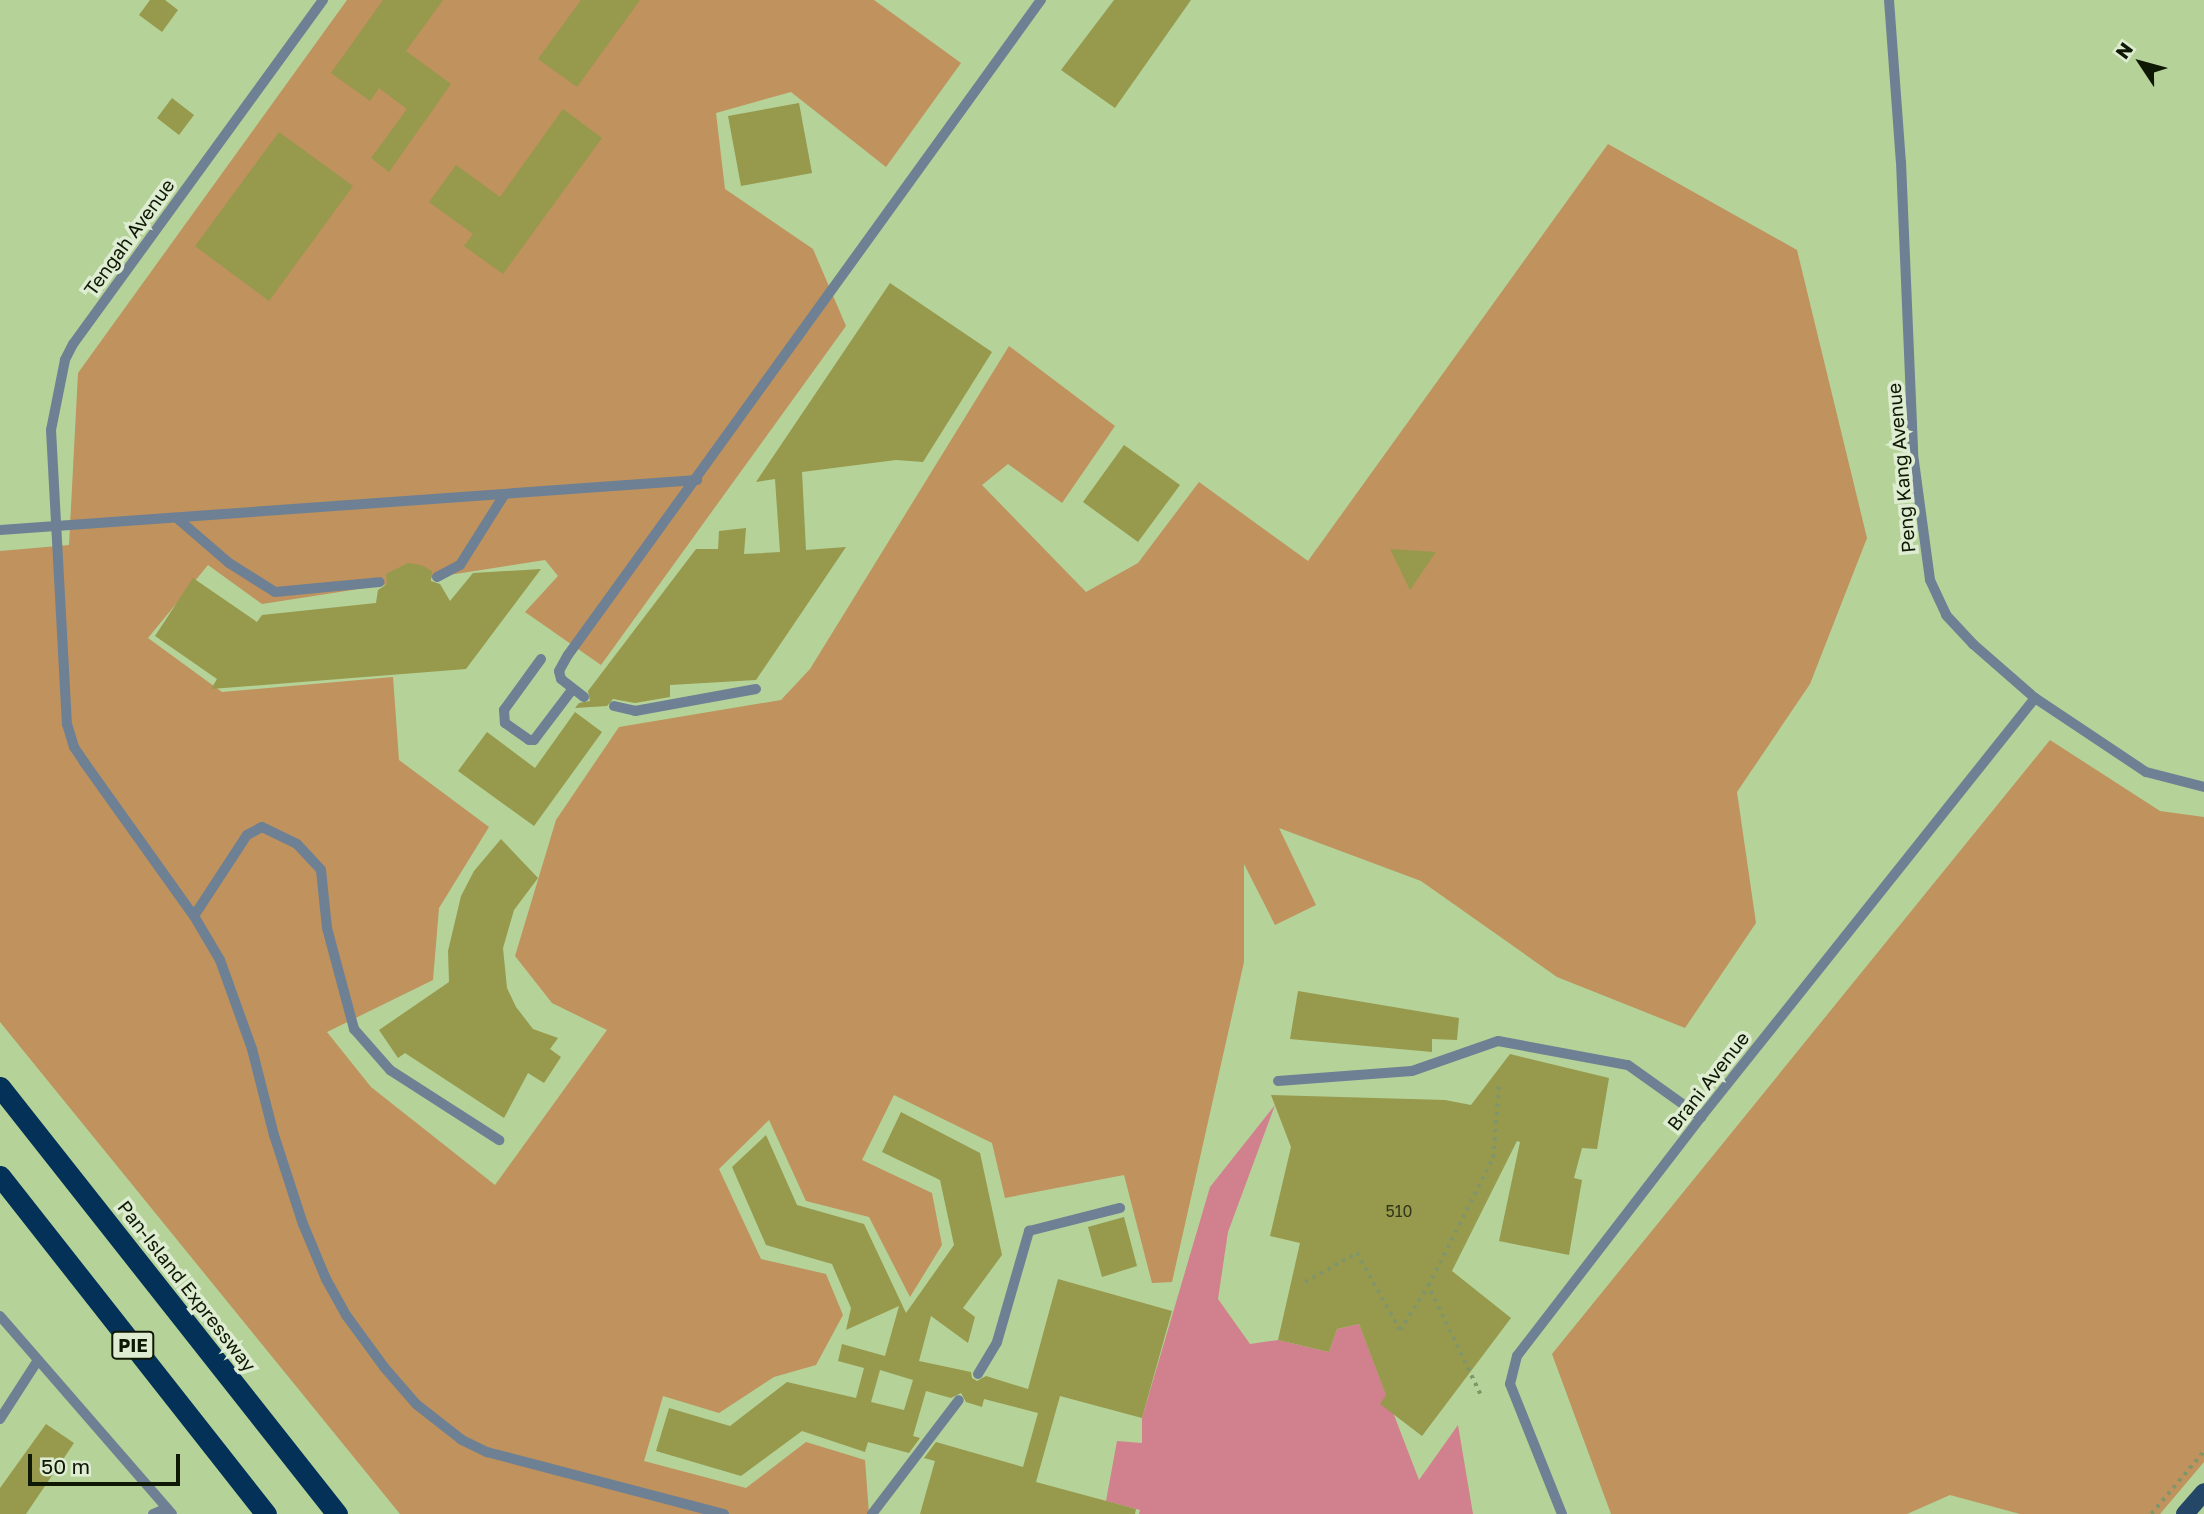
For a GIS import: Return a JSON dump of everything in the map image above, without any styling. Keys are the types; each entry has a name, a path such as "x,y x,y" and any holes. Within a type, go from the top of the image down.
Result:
{"highway":[{"name":"Pan-Island Expressway","path":"0,1087 337,1514"},
{"name":"PIE","path":"0,1175 266,1514"}],"main road":[{"path":"2185,1514 2204,1492"}],"lane":[{"name":"Tengah Avenue","path":"323,0 73,344 57,386 51,430 67,724 75,747 194,916 220,960 252,1049 274,1135 303,1224 326,1279 354,1325 416,1404 462,1440 487,1452 724,1514"},
{"path":"584,697 561,679 559,671 569,655 1041,0"},
{"name":"Peng Kang Avenue","path":"1889,0 1901,162 1913,454 1930,580 1946,615 1973,645 2035,698 2146,772 2204,787"},
{"path":"0,530 697,480"},
{"path":"437,577 460,565 504,495"},
{"path":"178,519 229,563 275,592 380,582"},
{"path":"541,659 504,710 505,723 529,740 534,740 572,690"},
{"path":"614,706 635,711 756,689"},
{"name":"Brani Avenue","path":"1562,1514 1510,1384 1517,1356 1701,1117 2035,698"},
{"path":"194,916 247,835 262,827 296,844 321,870 327,928 354,1029 390,1070 499,1140"},
{"path":"1278,1081 1412,1071 1498,1041 1628,1065 1701,1117"},
{"path":"978,1374 997,1342 1029,1231 1120,1208"},
{"path":"0,1316 169,1511"},
{"path":"0,1419 38,1360"},
{"path":"872,1514 959,1400"},
{"path":"153,1514 169,1511"}],"path":[{"path":"1305,1282 1357,1253 1400,1330 1428,1286 1493,1158 1499,1082"},
{"path":"1428,1286 1480,1394"},
{"path":"2151,1514 2204,1451"}],"shaded area":[{"path":"347,0 874,0 961,63 886,167 791,92 716,113 725,189 813,249 846,326 601,665 525,612 558,576 545,560 262,604 208,565 148,638 222,692 393,677 399,760 489,827 439,908 433,980 327,1032 371,1087 495,1185 607,1030 552,1003 515,956 556,820 619,727 781,700 810,669 1009,346 1115,426 1062,503 1008,464 982,485 1086,592 1138,563 1199,482 1308,561 1608,144 1797,250 1867,538 1810,684 1737,792 1756,923 1685,1028 1557,977 1421,881 1279,828 1316,905 1275,925 1244,864 1244,962 1172,1282 1152,1283 1124,1175 1005,1198 992,1143 894,1095 862,1160 932,1193 942,1245 910,1297 869,1217 806,1201 769,1120 719,1169 761,1259 826,1274 843,1315 816,1365 774,1377 719,1413 663,1396 644,1461 746,1488 806,1442 865,1460 869,1514 400,1514 0,1022 0,551 69,545 78,373"},
{"path":"2050,740 2160,811 2204,817 2204,1462 2160,1514 2020,1514 1950,1495 1907,1514 1611,1514 1552,1354"},
{"path":"1275,1105 1228,1232 1218,1299 1250,1344 1278,1340 1329,1352 1337,1329 1359,1324 1419,1480 1458,1425 1473,1514 1139,1514 1140,1510 1106,1501 1117,1441 1142,1443 1142,1418 1210,1187"}],"building":[{"path":"150,0 165,0 178,10 162,32 139,15"},
{"path":"383,0 443,0 406,51 451,84 389,172 371,158 407,109 379,88 370,101 331,73"},
{"path":"581,0 640,0 577,87 538,59"},
{"path":"1114,0 1191,0 1115,108 1061,70"},
{"path":"172,98 194,115 179,135 157,118"},
{"path":"799,103 812,173 741,186 728,116"},
{"path":"563,109 602,138 503,274 464,246 473,234 429,202 456,165 500,197"},
{"path":"279,132 353,186 269,301 195,246"},
{"path":"890,283 992,352 923,462 896,460 802,472 806,550 846,547 756,680 670,685 670,697 635,703 613,699 607,706 575,708 579,703 590,701 588,691 696,549 718,549 719,531 746,528 744,554 780,552 775,479 756,482"},
{"path":"1124,445 1180,485 1138,542 1083,502"},
{"path":"1390,549 1436,552 1410,590"},
{"path":"408,563 421,565 432,571 431,581 440,584 450,601 473,573 541,569 466,669 211,689 217,679 155,636 193,578 257,622 262,615 376,603 378,590 387,584 386,574"},
{"path":"575,712 602,732 534,826 458,771 487,732 535,768"},
{"path":"501,839 538,878 514,910 503,948 507,988 516,1007 533,1029 558,1038 550,1049 561,1057 544,1083 528,1073 504,1118 405,1053 398,1058 379,1030 449,982 448,951 461,896 474,871"},
{"path":"1298,991 1459,1018 1457,1040 1432,1039 1432,1052 1290,1039"},
{"path":"1510,1054 1609,1078 1597,1149 1582,1148 1574,1178 1582,1180 1569,1255 1499,1241 1520,1142 1517,1141 1452,1271 1511,1318 1422,1436 1380,1404 1386,1395 1359,1324 1337,1329 1329,1352 1278,1340 1300,1243 1270,1236 1291,1147 1271,1095 1445,1100 1471,1105"},
{"path":"901,1112 980,1153 1002,1255 963,1308 975,1317 968,1343 931,1316 919,1361 971,1372 972,1378 977,1381 986,1376 1028,1389 1058,1279 1172,1311 1142,1418 1060,1396 1036,1482 1136,1509 1135,1514 920,1514 935,1461 924,1458 936,1442 1023,1467 1038,1413 984,1399 982,1407 966,1402 961,1393 951,1398 926,1391 913,1436 920,1438 909,1453 868,1442 865,1452 802,1431 741,1476 656,1451 669,1408 730,1426 787,1382 856,1398 864,1368 838,1361 842,1344 885,1356 899,1306 846,1330 851,1308 832,1264 766,1245 732,1167 766,1135 797,1205 864,1224 906,1313 954,1245 940,1180 882,1152","holes":["880,1370 913,1380 904,1410 871,1402"]},
{"path":"1124,1217 1137,1266 1102,1277 1088,1227"},
{"path":"46,1424 74,1443 26,1514 0,1514 0,1488"}]}
